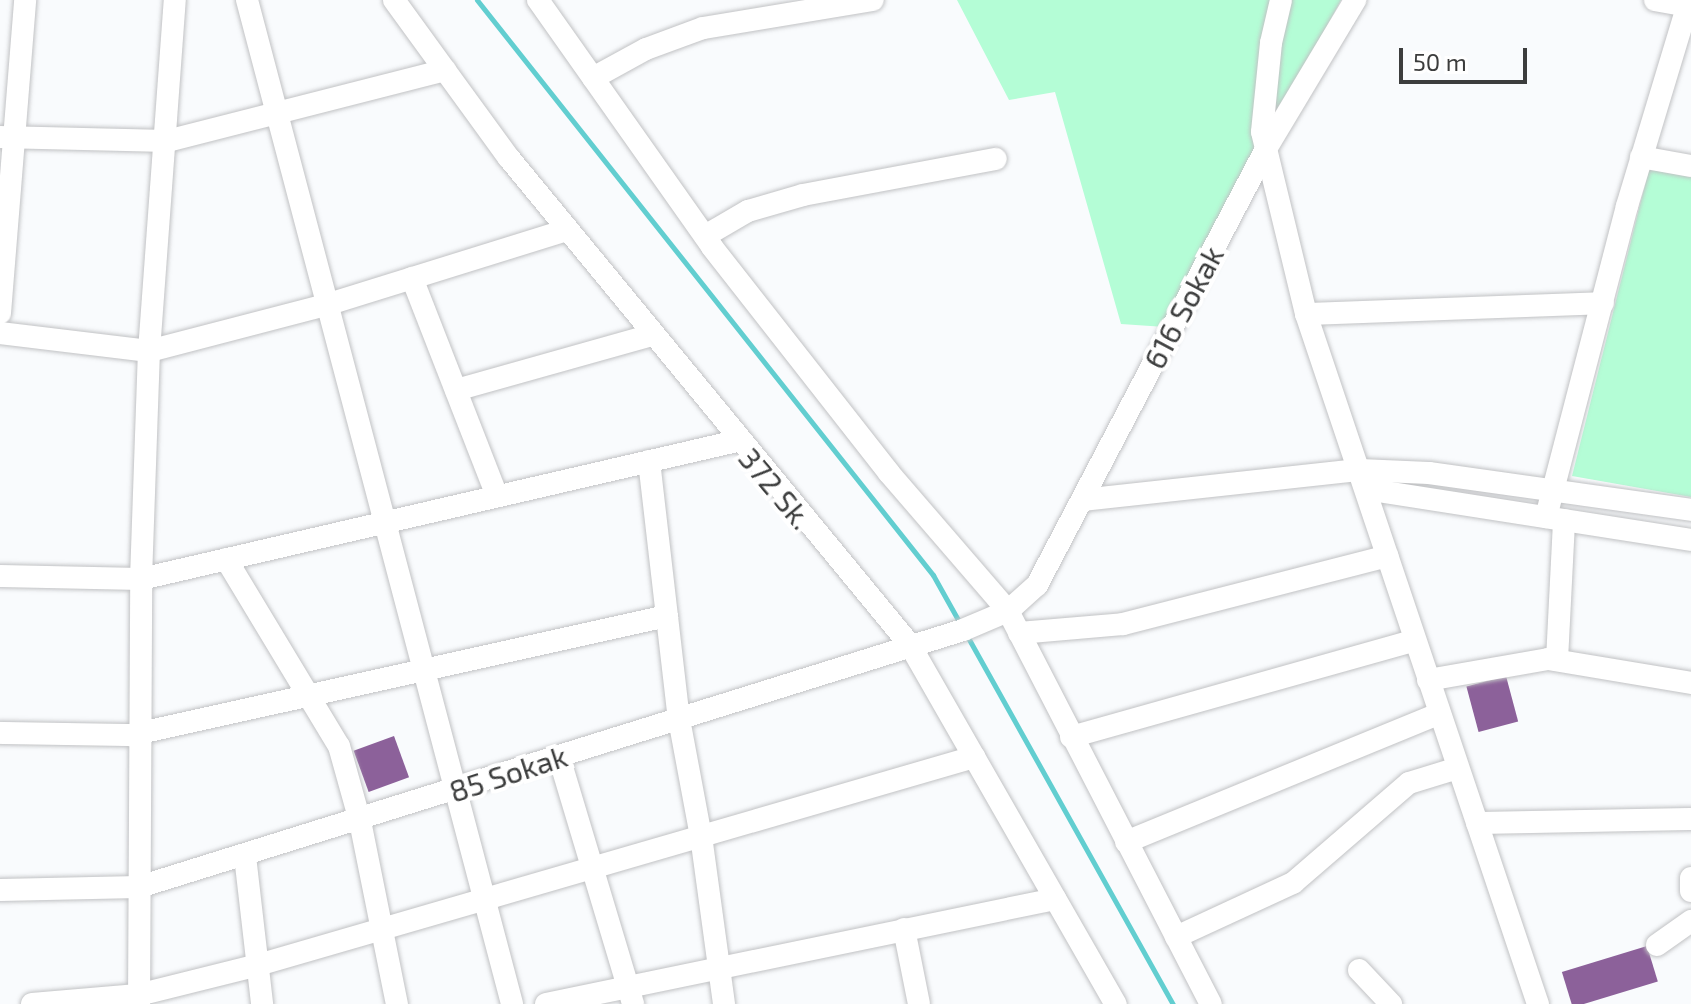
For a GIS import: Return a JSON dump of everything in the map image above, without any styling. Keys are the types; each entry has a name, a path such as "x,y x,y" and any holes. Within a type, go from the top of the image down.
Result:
{"street":[{"path":"0,313 8,138 25,0"},
{"path":"139,999 144,732 141,579 149,351 167,141 175,0"},
{"path":"247,0 512,1004"},
{"name":"372 Sk.","path":"394,0 567,230 737,441 910,645 1116,1004"},
{"path":"538,0 705,236 889,473 1008,611 1211,1004"},
{"path":"593,78 646,49 703,28 873,0"},
{"path":"1281,0 1271,43 1262,132 1306,314 1538,1004"},
{"name":"616 Sokak","path":"1008,611 1037,585 1266,149 1355,0"},
{"path":"1552,659 1555,519 1552,491 1641,157 1689,3 1655,0"},
{"path":"8,138 167,141 278,109 445,70"},
{"path":"1641,157 1691,166"},
{"path":"705,236 748,211 803,195 996,159"},
{"path":"0,333 149,351 329,304 567,230"},
{"path":"412,278 497,496"},
{"path":"1306,314 1603,303"},
{"path":"456,390 652,335"},
{"path":"0,576 141,579 737,441"},
{"path":"649,461 679,719 701,836 724,1004"},
{"path":"1082,500 1429,473 1691,510"},
{"path":"1363,479 1555,519 1691,540"},
{"path":"1019,633 1123,624 1387,556"},
{"path":"226,559 339,746 360,821 397,1004"},
{"name":"85 Sokak","path":"0,890 139,887 360,821 1008,611"},
{"path":"0,733 144,732 667,616"},
{"path":"1071,737 1415,640"},
{"path":"1428,680 1552,659 1691,683"},
{"path":"1126,842 1440,713"},
{"path":"559,757 630,995"},
{"path":"32,1004 139,999 974,757"},
{"path":"1176,937 1293,883 1409,783 1458,768"},
{"path":"1477,823 1691,819"},
{"path":"245,856 262,1004"},
{"path":"1691,878 1691,891"},
{"path":"546,1004 630,995 719,967 1055,899"},
{"path":"1657,945 1691,921"},
{"path":"904,929 919,1004"},
{"path":"1359,970 1391,1004"}],"green space":[{"path":"957,0 1341,0 1165,327 1121,324 1055,92 1009,100"},
{"path":"1649,169 1691,177 1691,497 1572,476"}],"building":[{"path":"1506,676 1518,721 1479,732 1466,687"},
{"path":"394,736 409,777 369,792 354,751"},
{"path":"1647,946 1658,981 1584,1004 1572,1004 1562,972"}],"waterway":[{"path":"477,0 933,575 961,625"},
{"path":"966,634 1173,1004"}]}
